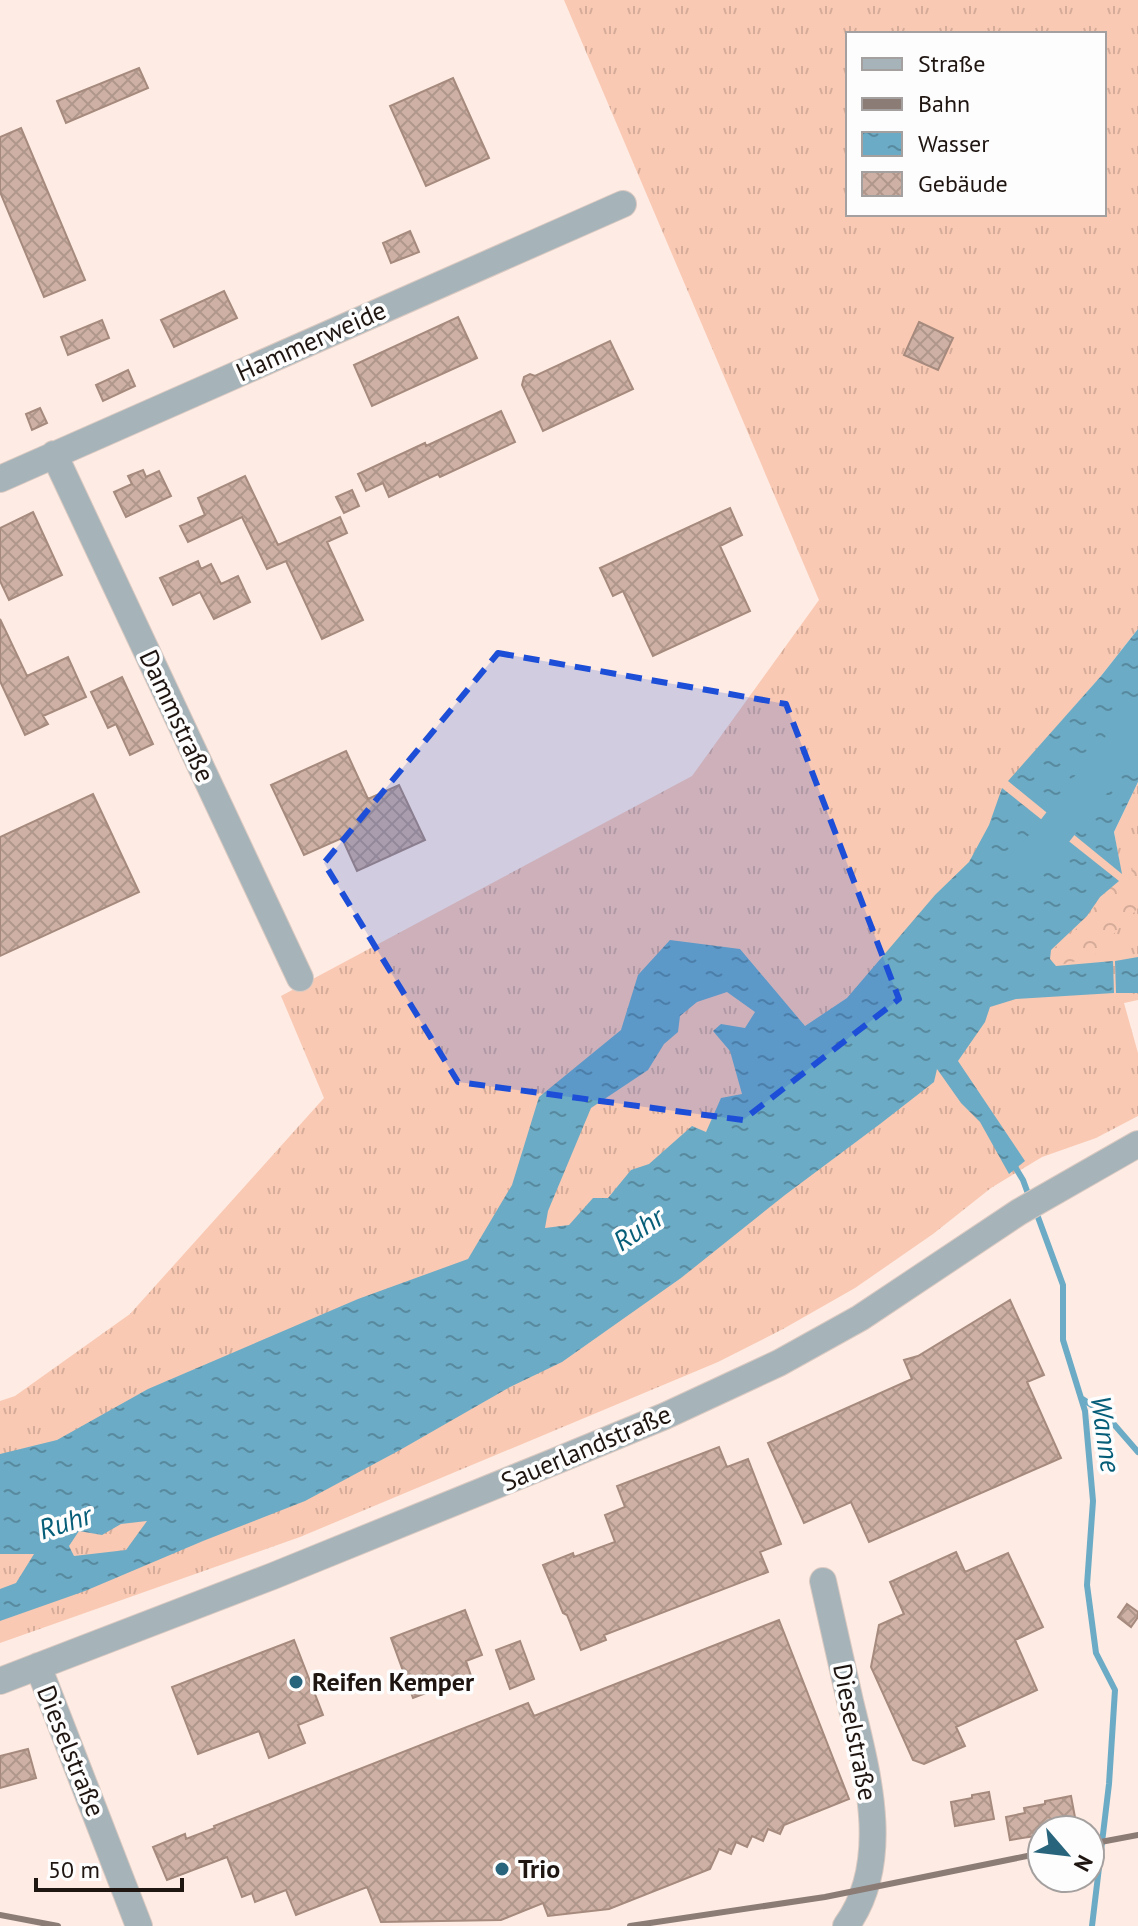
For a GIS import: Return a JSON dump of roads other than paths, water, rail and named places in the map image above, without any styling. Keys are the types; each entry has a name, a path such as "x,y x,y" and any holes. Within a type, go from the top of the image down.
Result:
{"street":[{"name":"Hammerweide","path":"0,479 623,204"},
{"name":"Dammstraße","path":"54,454 300,978"},
{"name":"Sauerlandstraße","path":"0,1681 287,1570 651,1422 779,1363 860,1318 1019,1212 1138,1144"},
{"name":"Dieselstraße","path":"823,1581 866,1766 872,1822 872,1853 866,1887 846,1926"},
{"name":"Dieselstraße","path":"38,1666 139,1926"}],"water":[{"path":"1138,629 1138,782 1114,832 1122,874 1008,781 1101,676"},
{"path":"1002,788 1119,881 1051,950 1050,959 1056,966 1113,961 1114,993 1016,999 990,1007 985,1022 958,1061 1025,1161 1009,1174 980,1122 961,1103 937,1069 934,1082 681,1278 562,1362 510,1387 305,1501 85,1591 0,1621 0,1589 16,1583 34,1554 0,1554 0,1454 57,1440 148,1389 358,1299 468,1259 512,1185 539,1097 621,1030 638,975 670,940 740,949 805,1026 847,998 935,895 969,862 989,825","holes":["727,992 755,1012 745,1028 721,1024 713,1031 730,1051 742,1094 721,1098 706,1132 692,1126 649,1164 631,1170 608,1198 593,1198 569,1225 545,1228 548,1211 591,1108 648,1070 664,1044 678,1032 680,1016 697,1002","147,1521 126,1550 74,1556 69,1546 79,1531 102,1535 121,1524"]},
{"path":"1138,957 1138,993 1116,993 1115,961"}],"waterway":[{"name":"Ruhr","path":"1026,868 1138,724"},
{"name":"Wanne","path":"1012,1162 1030,1199"},
{"name":"Wanne","path":"1035,1209 1063,1285 1063,1340 1085,1411 1093,1501 1087,1585 1096,1653 1115,1690 1109,1784 1092,1926"},
{"path":"1081,1398 1105,1414 1138,1452"}],"railway":[{"path":"1106,1841 1138,1835"},
{"path":"630,1926 825,1897 1026,1856"},
{"path":"0,1915 58,1926"}],"place":[{"name":"Reifen Kemper","path":"296,1682"},
{"name":"Trio","path":"502,1869"}]}
